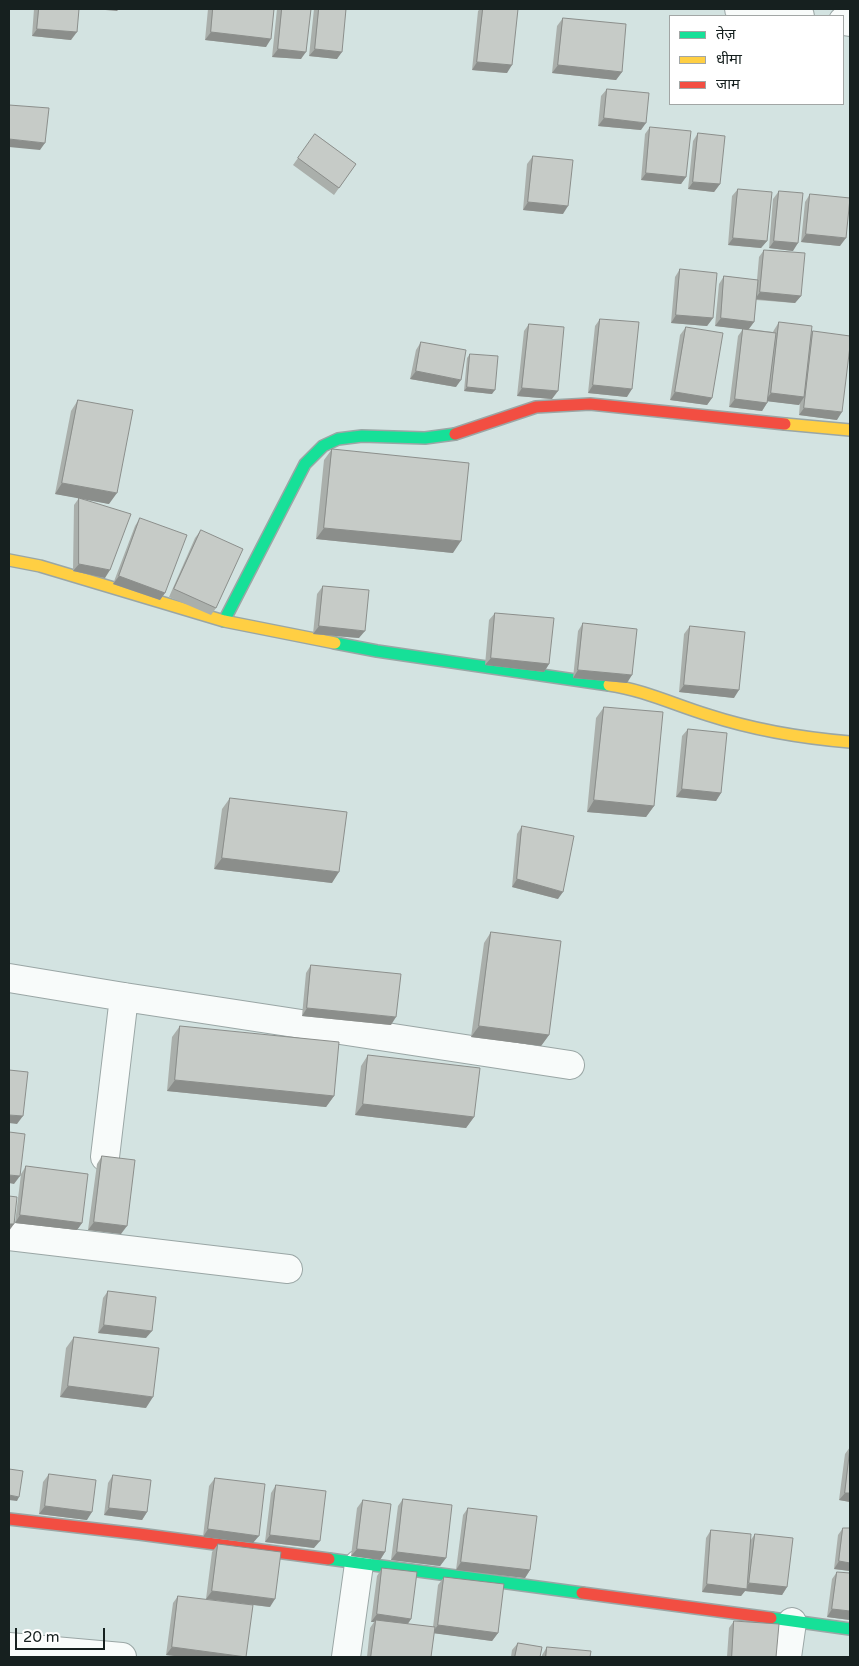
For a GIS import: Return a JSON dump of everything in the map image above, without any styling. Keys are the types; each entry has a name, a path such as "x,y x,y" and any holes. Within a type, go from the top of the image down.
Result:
{"street":[{"path":"739,9 791,15"},
{"path":"224,621 305,464 318,448 336,439 360,435 411,438 437,437 462,431 531,408 552,405 590,404 850,430"},
{"path":"9,560 40,566 224,621 377,651 622,687 639,691 705,715 776,733 824,741 850,742"},
{"path":"9,978 570,1064"},
{"path":"105,1156 124,997"},
{"path":"9,1236 288,1269"},
{"path":"9,1519 139,1534 850,1629"},
{"path":"346,1657 359,1564"},
{"path":"787,1657 792,1622"},
{"path":"9,1647 122,1657"}],"building":[{"path":"39,9 79,9 77,32 37,29"},
{"path":"213,9 274,9 271,39 211,32"},
{"path":"282,9 311,9 306,52 278,49"},
{"path":"319,9 346,9 342,52 315,49"},
{"path":"483,9 518,9 512,65 477,62"},
{"path":"563,18 626,24 622,72 558,65"},
{"path":"607,89 649,93 646,123 604,118"},
{"path":"9,105 49,108 45,143 9,139"},
{"path":"650,127 691,131 686,177 646,173"},
{"path":"698,133 725,136 720,184 693,182"},
{"path":"315,134 356,164 339,188 298,158"},
{"path":"533,156 573,160 568,206 528,202"},
{"path":"738,189 772,192 767,241 733,238"},
{"path":"779,191 803,193 798,243 774,241"},
{"path":"810,194 850,198 846,238 806,234"},
{"path":"764,250 805,253 801,296 760,292"},
{"path":"680,269 717,273 713,318 676,315"},
{"path":"724,276 758,280 754,322 721,318"},
{"path":"600,319 639,322 632,389 593,385"},
{"path":"779,322 812,326 804,397 771,393"},
{"path":"529,324 564,327 558,391 522,388"},
{"path":"686,327 723,333 712,398 675,392"},
{"path":"743,329 776,333 767,403 735,399"},
{"path":"813,331 850,336 842,412 804,408"},
{"path":"421,342 466,350 461,380 416,371"},
{"path":"470,354 498,356 495,390 467,387"},
{"path":"78,400 133,410 117,493 62,483"},
{"path":"332,449 469,463 461,541 324,528"},
{"path":"79,498 131,514 110,570 79,564"},
{"path":"140,518 187,535 165,593 119,576"},
{"path":"201,530 243,549 216,608 174,589"},
{"path":"323,586 369,590 365,631 319,626"},
{"path":"495,613 554,618 549,664 491,658"},
{"path":"583,623 637,629 632,675 578,670"},
{"path":"690,626 745,632 739,690 684,685"},
{"path":"604,707 663,712 654,806 594,800"},
{"path":"688,729 727,733 721,793 682,789"},
{"path":"230,798 347,812 339,872 222,858"},
{"path":"522,826 574,836 563,892 517,879"},
{"path":"491,932 561,941 549,1035 479,1026"},
{"path":"311,965 401,974 396,1017 307,1008"},
{"path":"180,1026 339,1042 334,1096 175,1080"},
{"path":"368,1055 480,1068 474,1117 363,1104"},
{"path":"9,1070 28,1072 23,1116 9,1115"},
{"path":"9,1132 25,1134 20,1176 9,1175"},
{"path":"102,1156 135,1160 127,1226 94,1222"},
{"path":"26,1166 88,1174 82,1223 20,1215"},
{"path":"9,1196 17,1197 14,1224 9,1224"},
{"path":"108,1291 156,1297 152,1331 104,1325"},
{"path":"74,1337 159,1348 153,1397 68,1386"},
{"path":"850,1448 850,1493 845,1493"},
{"path":"9,1469 23,1471 19,1497 9,1495"},
{"path":"49,1474 96,1480 92,1512 45,1506"},
{"path":"113,1475 151,1480 147,1512 109,1508"},
{"path":"215,1478 265,1484 259,1536 208,1529"},
{"path":"276,1485 326,1491 320,1541 270,1535"},
{"path":"403,1499 452,1505 446,1558 397,1552"},
{"path":"363,1500 391,1504 385,1552 357,1549"},
{"path":"468,1508 537,1516 530,1570 461,1562"},
{"path":"843,1528 850,1528 850,1563 839,1561"},
{"path":"711,1530 751,1534 747,1589 707,1584"},
{"path":"755,1534 793,1538 787,1587 749,1583"},
{"path":"218,1544 281,1552 275,1599 212,1591"},
{"path":"382,1568 417,1572 411,1619 377,1614"},
{"path":"837,1572 850,1573 850,1611 832,1609"},
{"path":"444,1577 504,1584 498,1633 438,1625"},
{"path":"178,1596 253,1605 246,1657 172,1647"},
{"path":"376,1620 435,1627 431,1657 371,1657"},
{"path":"734,1621 779,1624 776,1657 732,1657"},
{"path":"518,1643 542,1647 540,1657 515,1657"},
{"path":"547,1647 591,1651 590,1657 546,1657"}],"traffic: fast":[{"path":"224,621 305,464 323,446 338,439 362,436 425,438 455,434"},
{"path":"335,643 377,651 609,685"},
{"path":"329,1559 582,1593"},
{"path":"771,1618 850,1629"}],"traffic: slow":[{"path":"785,424 850,430"},
{"path":"9,560 40,566 224,621 335,643"},
{"path":"609,685 647,694 743,725 796,736 850,742"}],"traffic: jam":[{"path":"455,434 536,407 590,404 785,424"},
{"path":"9,1519 329,1559"},
{"path":"582,1593 771,1618"}]}
